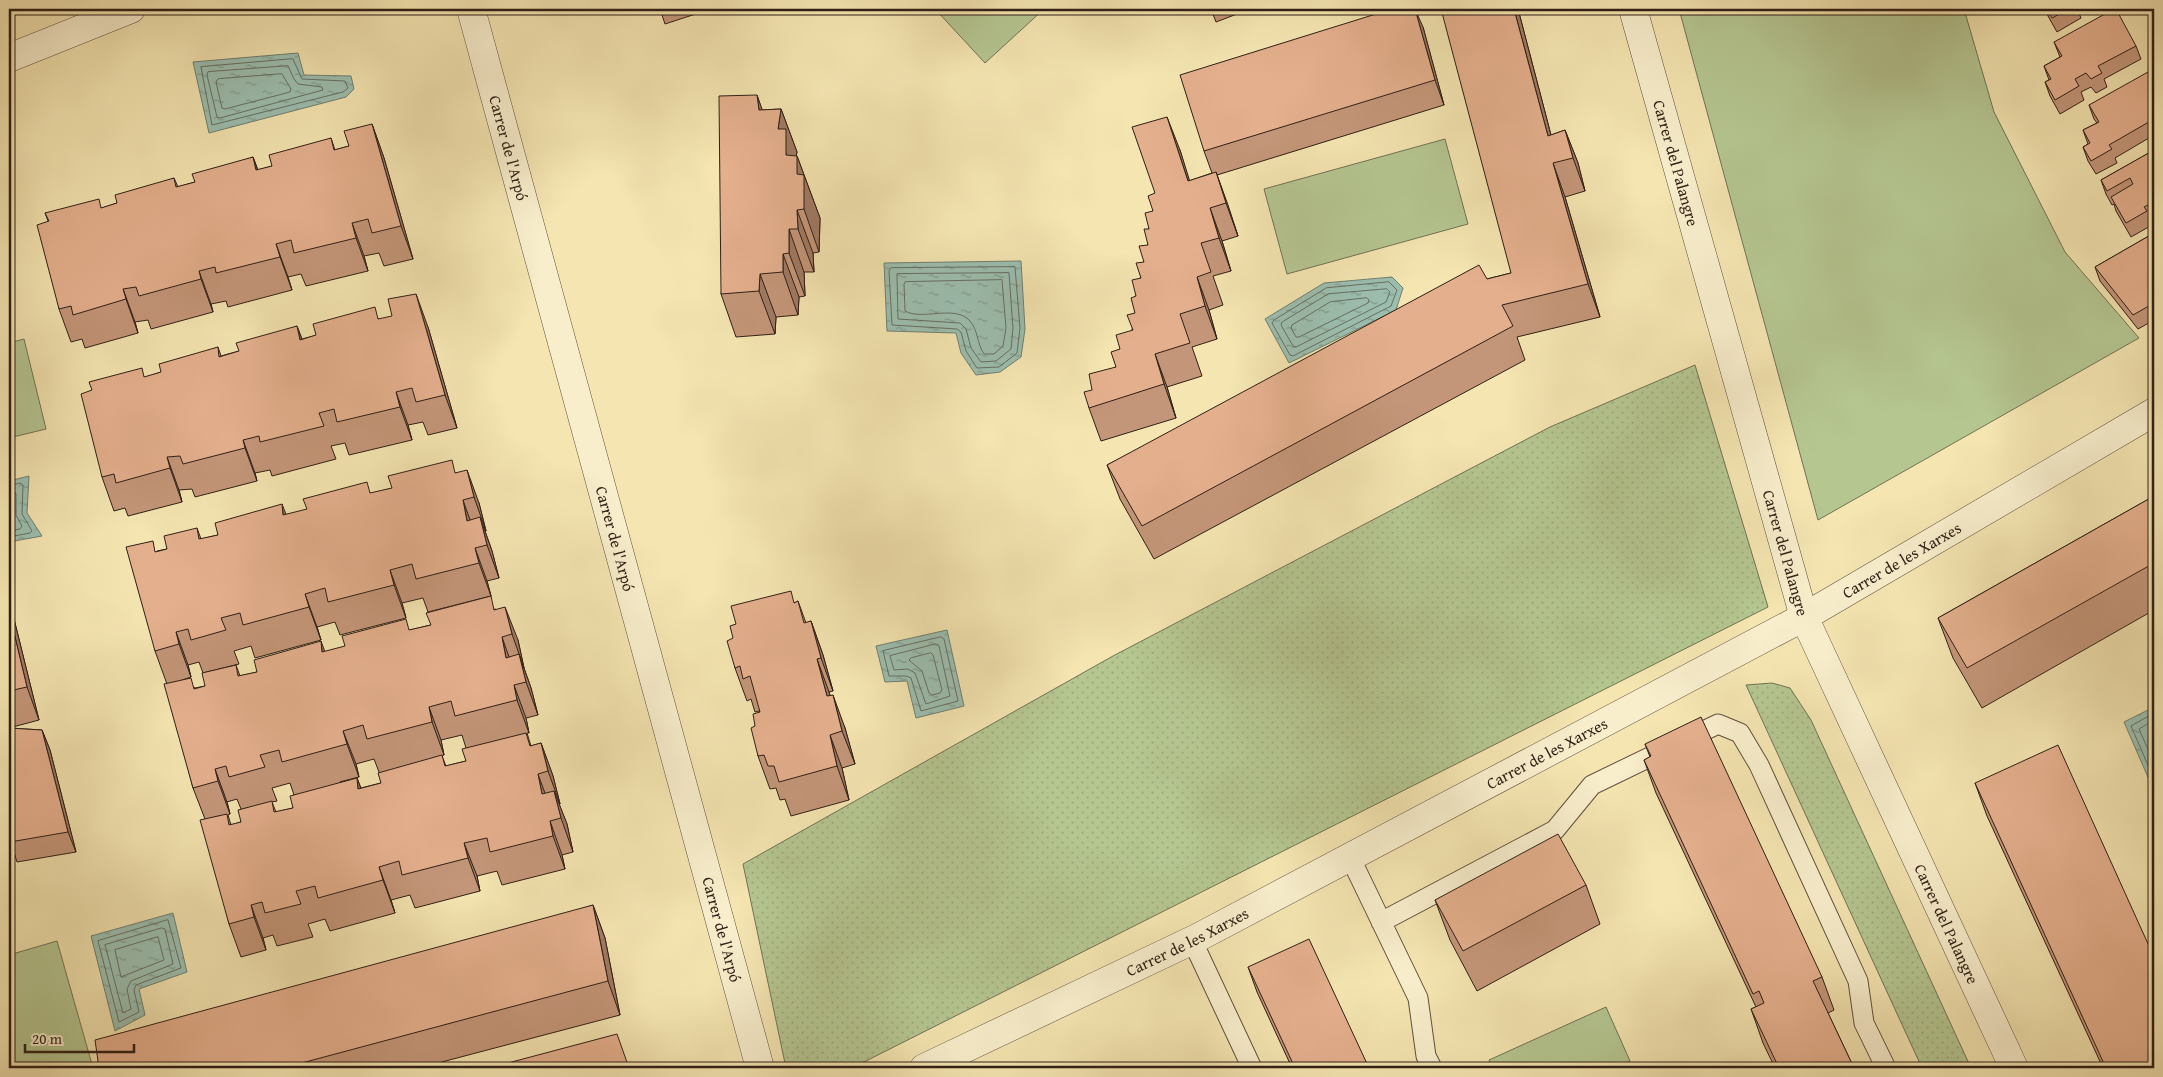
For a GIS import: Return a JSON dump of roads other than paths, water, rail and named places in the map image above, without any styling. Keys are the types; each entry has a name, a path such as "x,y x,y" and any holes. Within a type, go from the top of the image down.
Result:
{"street":[{"path":"9,58 131,9"},
{"name":"Carrer de l'Arpó","path":"471,9 760,1068"},
{"name":"Carrer del Palangre","path":"1633,9 1804,617 2014,1068"},
{"name":"Carrer de les Xarxes","path":"924,1068 1192,940 1804,617 2154,412"}],"lane":[{"path":"1381,922 1555,830 1592,785 1718,724 1740,733 1759,765 1858,981 1864,1023 1886,1068"},
{"path":"1350,857 1418,998 1426,1056 1432,1068"},
{"path":"1192,940 1252,1068"}],"water":[{"path":"298,53 304,75 351,76 354,89 346,97 209,133 193,62"},
{"path":"1021,261 1025,329 1021,357 1000,372 976,375 961,353 956,333 887,331 884,263"},
{"path":"1392,277 1403,288 1396,310 1289,363 1265,319 1324,283"},
{"path":"29,476 27,513 42,536 9,542 9,481"},
{"path":"947,630 964,706 916,718 907,681 885,682 876,646"},
{"path":"2154,707 2154,791 2124,722"},
{"path":"173,913 187,972 139,989 145,1015 115,1031 91,936"}]}
